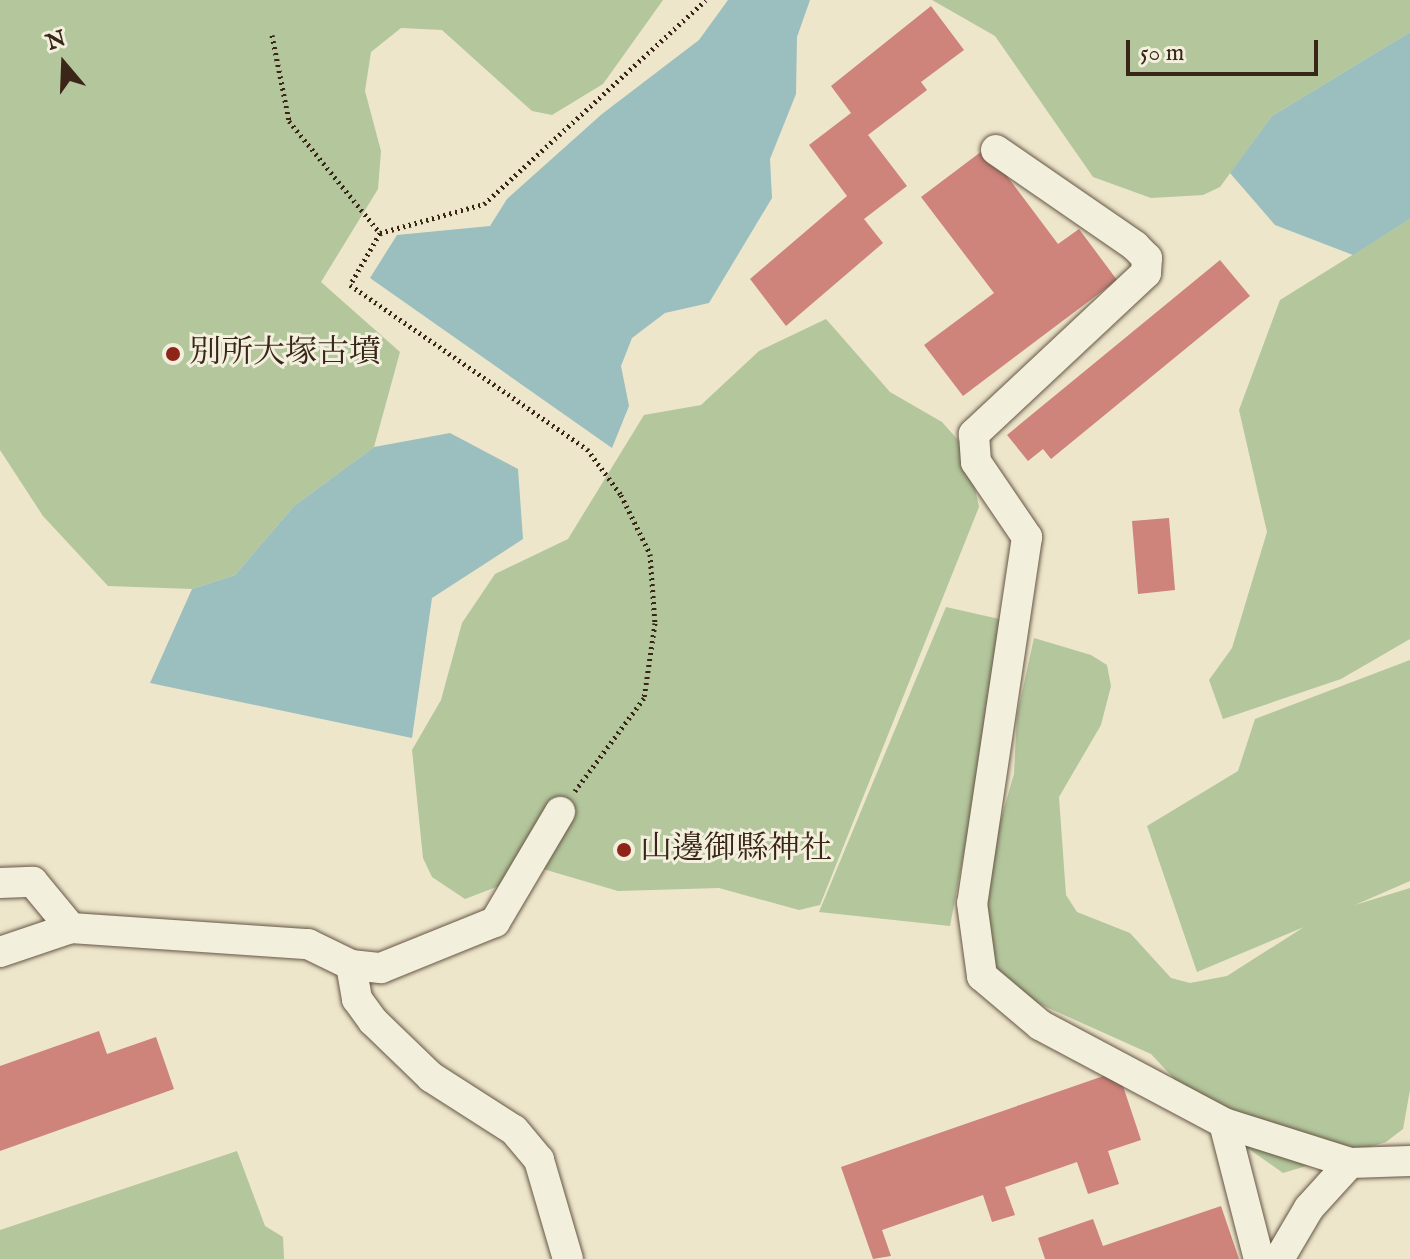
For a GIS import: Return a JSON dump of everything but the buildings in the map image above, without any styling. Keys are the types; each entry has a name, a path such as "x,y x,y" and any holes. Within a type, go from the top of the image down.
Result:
{"street":[{"path":"996,150 1135,246 1147,258 1146,273 974,434 976,462 1027,537 972,903 975,946 982,976 1040,1025 1224,1123 1350,1163 1410,1161"},
{"path":"0,952 71,928 308,944 351,965 381,968 495,922 560,812"},
{"path":"0,883 33,882 71,928"},
{"path":"351,965 357,999 373,1021 431,1077 514,1130 539,1160 568,1259"},
{"path":"1224,1123 1259,1259"},
{"path":"1279,1259 1309,1208 1350,1163"}],"path":[{"path":"560,812 644,698 655,623 650,554 621,495 587,449 350,285 380,233 484,204 706,0"},
{"path":"272,35 289,121 380,233"}],"green space":[{"path":"0,0 663,0 603,84 552,115 532,111 442,30 401,28 371,52 365,91 381,151 378,189 321,282 400,352 374,447 294,506 235,575 192,589 108,586 43,516 0,450"},
{"path":"932,0 1410,0 1410,32 1272,116 1220,187 1203,195 1151,198 1093,177 995,36"},
{"path":"1410,219 1410,639 1341,679 1223,719 1209,680 1232,648 1267,532 1239,410 1280,300"},
{"path":"826,319 890,392 942,422 967,450 979,507 820,905 799,910 719,888 618,891 543,869 465,899 432,877 423,858 412,750 441,700 462,623 495,574 568,539 644,415 701,405 759,351"},
{"path":"946,607 1008,621 950,926 819,912"},
{"path":"1034,638 1091,655 1107,665 1111,686 1101,725 1059,797 1066,895 1077,912 1130,933 1171,978 1190,983 1227,976 1304,927 1197,972 1147,826 1238,771 1255,719 1410,660 1410,881 1355,905 1410,888 1410,1090 1403,1129 1386,1142 1283,1173 1222,1130 1151,1054 995,984 975,909 1014,774 1017,715"},
{"path":"237,1151 265,1226 283,1237 284,1259 0,1259 0,1230"}],"water":[{"path":"728,0 810,0 797,37 796,94 770,159 772,198 709,303 665,313 632,338 621,366 629,406 612,448 370,278 397,235 490,226 507,199 602,114 699,40"},
{"path":"1410,32 1410,219 1353,255 1275,225 1230,173 1272,116"},
{"path":"450,433 518,469 523,539 432,598 412,738 150,683 192,589 235,575 294,506 374,447"}],"place":[{"name":"別所大塚古墳","path":"173,354"},
{"name":"山邊御縣神社","path":"624,850"}]}
